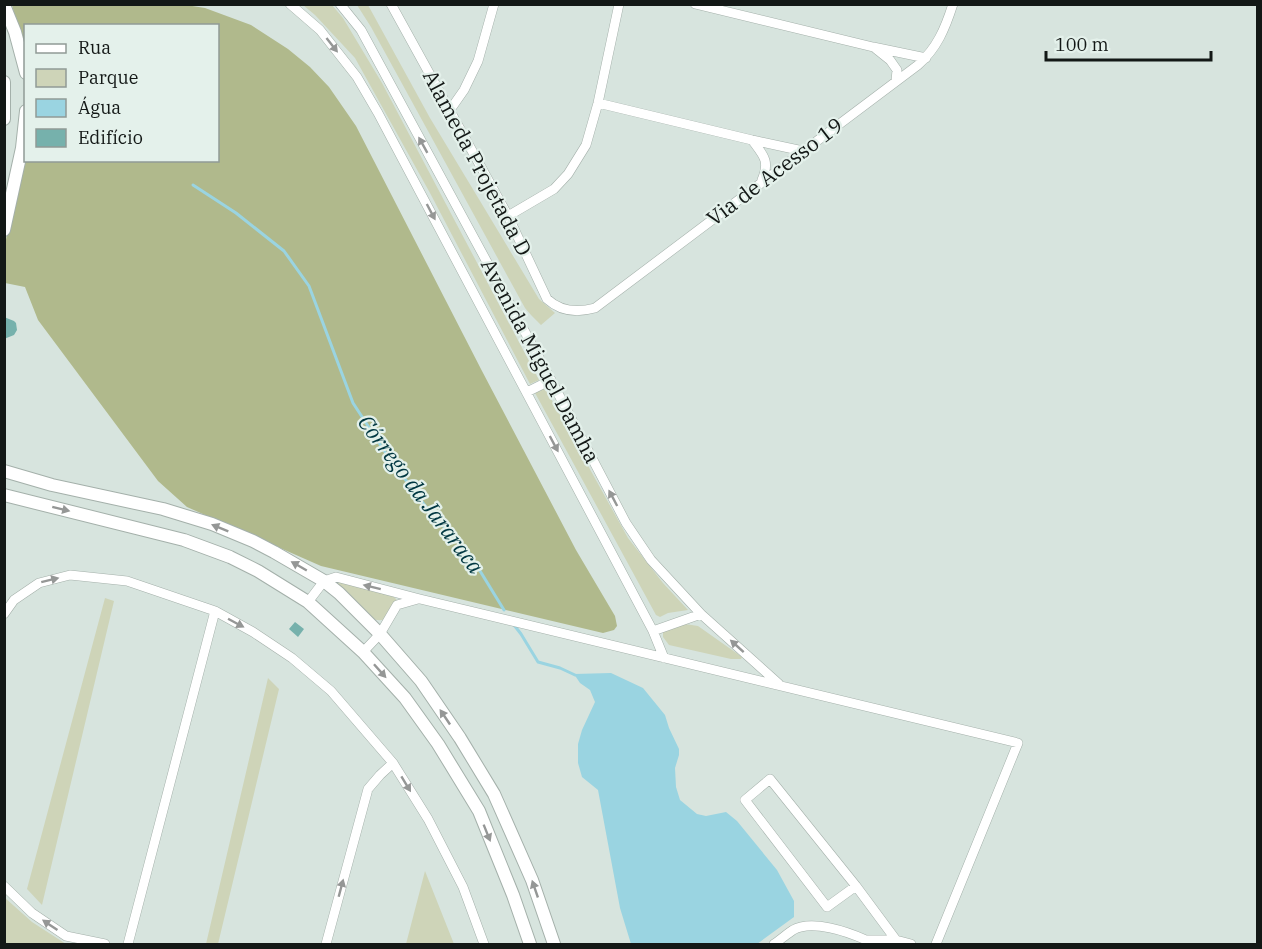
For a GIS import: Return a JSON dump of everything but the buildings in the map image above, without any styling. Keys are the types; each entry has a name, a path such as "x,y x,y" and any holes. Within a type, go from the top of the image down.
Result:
{"street":[{"name":"Avenida Miguel Damha","path":"290,4 320,30 357,77 378,113 653,631 664,658"},
{"name":"Avenida Miguel Damha","path":"340,4 361,30 626,523 651,560 701,614 780,685"},
{"name":"Alameda Projetada D","path":"391,4 508,216 547,299 553,305 570,311"},
{"path":"450,110 464,90 478,62 494,4"},
{"path":"508,216 554,189 568,174 586,145 598,103 620,4"},
{"path":"695,4 927,58"},
{"name":"Via de Acesso 19","path":"570,311 582,312 595,308 927,58 946,27 952,4"},
{"path":"4,5 15,32 24,66"},
{"path":"873,47 890,60 897,70 896,81"},
{"path":"4,82 4,119"},
{"path":"598,103 803,151"},
{"path":"4,230 24,130"},
{"path":"752,140 765,157 767,168 761,182"},
{"path":"527,392 551,380"},
{"path":"4,471 163,509 212,524 253,541 324,581 339,593 380,634 421,681 460,738 494,795 532,880 554,945"},
{"path":"4,495 184,540 230,557 258,571 308,602 363,652 405,698 438,744 478,811 513,896 530,945"},
{"path":"4,614 14,600 39,583 70,575 127,581 215,611 253,632 292,658 331,691 393,763 428,819 463,887 484,945"},
{"path":"308,602 324,581 336,578 1018,743 936,944 924,945"},
{"path":"363,652 380,634 397,605 420,599"},
{"path":"128,945 215,611"},
{"path":"653,631 701,614"},
{"path":"326,945 368,789 393,763"},
{"path":"856,886 827,907 745,800 770,779 856,886 896,940"},
{"path":"4,886 32,913 66,936 105,945"},
{"path":"774,945 795,929 814,926 847,932 867,942 896,940 911,945"}],"green space":[{"path":"12,5 186,5 205,8 251,25 288,49 310,67 329,87 356,126 576,550 615,616 617,626 614,630 603,633 321,566 187,507 158,481 38,320 25,287 5,283 5,244 24,158 24,162 219,162 219,24 24,24 24,51"},
{"path":"303,5 332,5 343,18 382,83 539,380 530,384 430,193 355,58"},
{"path":"357,5 368,5 430,118 539,299 555,313 541,325 525,308"},
{"path":"544,386 628,538 663,583 688,610 668,613 660,617 656,615 534,391"},
{"path":"340,581 392,595 397,600 397,604 391,617 381,620 371,618 336,584"},
{"path":"105,598 114,601 42,905 27,889"},
{"path":"685,624 698,626 742,657 741,659 731,659 669,645 663,637 663,631"},
{"path":"268,678 279,689 218,944 206,944"},
{"path":"425,871 454,944 406,944"},
{"path":"4,897 32,922 66,944 5,944"}],"water":[{"path":"611,673 643,688 665,715 679,749 675,768 676,787 680,800 697,814 706,816 726,812 737,821 777,870 794,901 794,917 757,944 631,944 620,908 598,790 582,777 578,763 578,744 595,702 590,690 580,683 574,674"}],"waterway":[{"name":"Córrego da Jararaca","path":"193,185 236,213 284,251 309,286 353,403 387,455 429,511 469,553 504,610"},
{"name":"Córrego da Jararaca","path":"514,625 538,662 575,675"}]}
